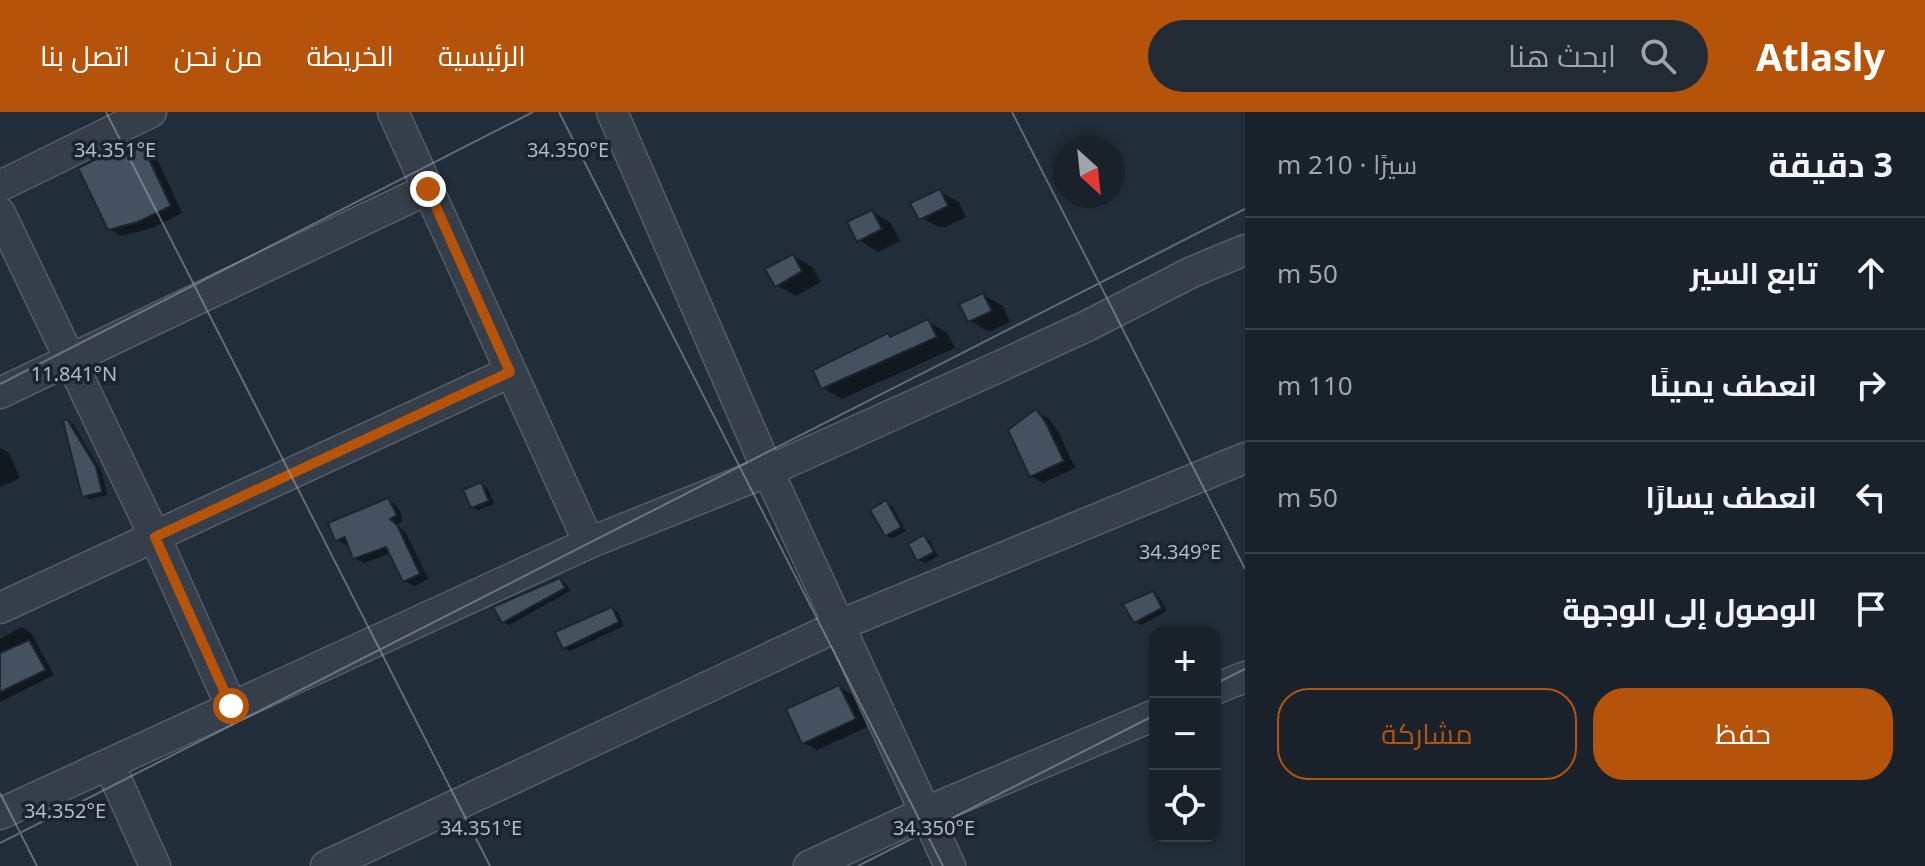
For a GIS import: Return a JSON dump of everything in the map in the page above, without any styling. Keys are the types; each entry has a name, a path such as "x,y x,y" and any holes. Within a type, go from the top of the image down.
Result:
{"street":[{"path":"0,186 151,112"},
{"path":"393,112 589,543"},
{"path":"612,112 768,471 950,866"},
{"path":"0,393 428,189"},
{"path":"0,213 155,537 231,706"},
{"path":"0,814 589,543 768,471 1089,325 1192,272 1245,250"},
{"path":"0,608 510,372"},
{"path":"326,866 840,625 1245,458"},
{"path":"1221,687 1245,677"},
{"path":"809,866 926,812 1149,718"},
{"path":"109,764 155,866"}],"building":[{"path":"139,138 171,206 138,222 108,230 78,168"},
{"path":"940,189 948,206 919,220 910,203"},
{"path":"872,210 882,229 857,242 847,222"},
{"path":"793,254 802,271 775,287 765,269"},
{"path":"983,293 992,311 968,322 959,304"},
{"path":"928,319 937,337 821,389 813,370 888,333 890,337"},
{"path":"1036,409 1064,461 1030,477 1008,430"},
{"path":"67,419 96,467 102,492 82,497 63,421"},
{"path":"481,482 489,501 471,508 463,490"},
{"path":"388,498 397,515 390,519 397,525 420,574 403,582 386,547 353,559 345,537 335,541 328,523"},
{"path":"886,500 901,527 885,536 870,510"},
{"path":"924,535 934,552 917,561 908,544"},
{"path":"560,578 565,588 502,623 493,607"},
{"path":"1153,591 1162,608 1134,623 1123,604"},
{"path":"612,607 619,622 563,649 555,632"},
{"path":"29,640 46,670 0,692 0,653"},
{"path":"839,685 856,719 802,744 786,709"}],"route":[{"path":"231,706 155,537 510,372 428,189"}]}
